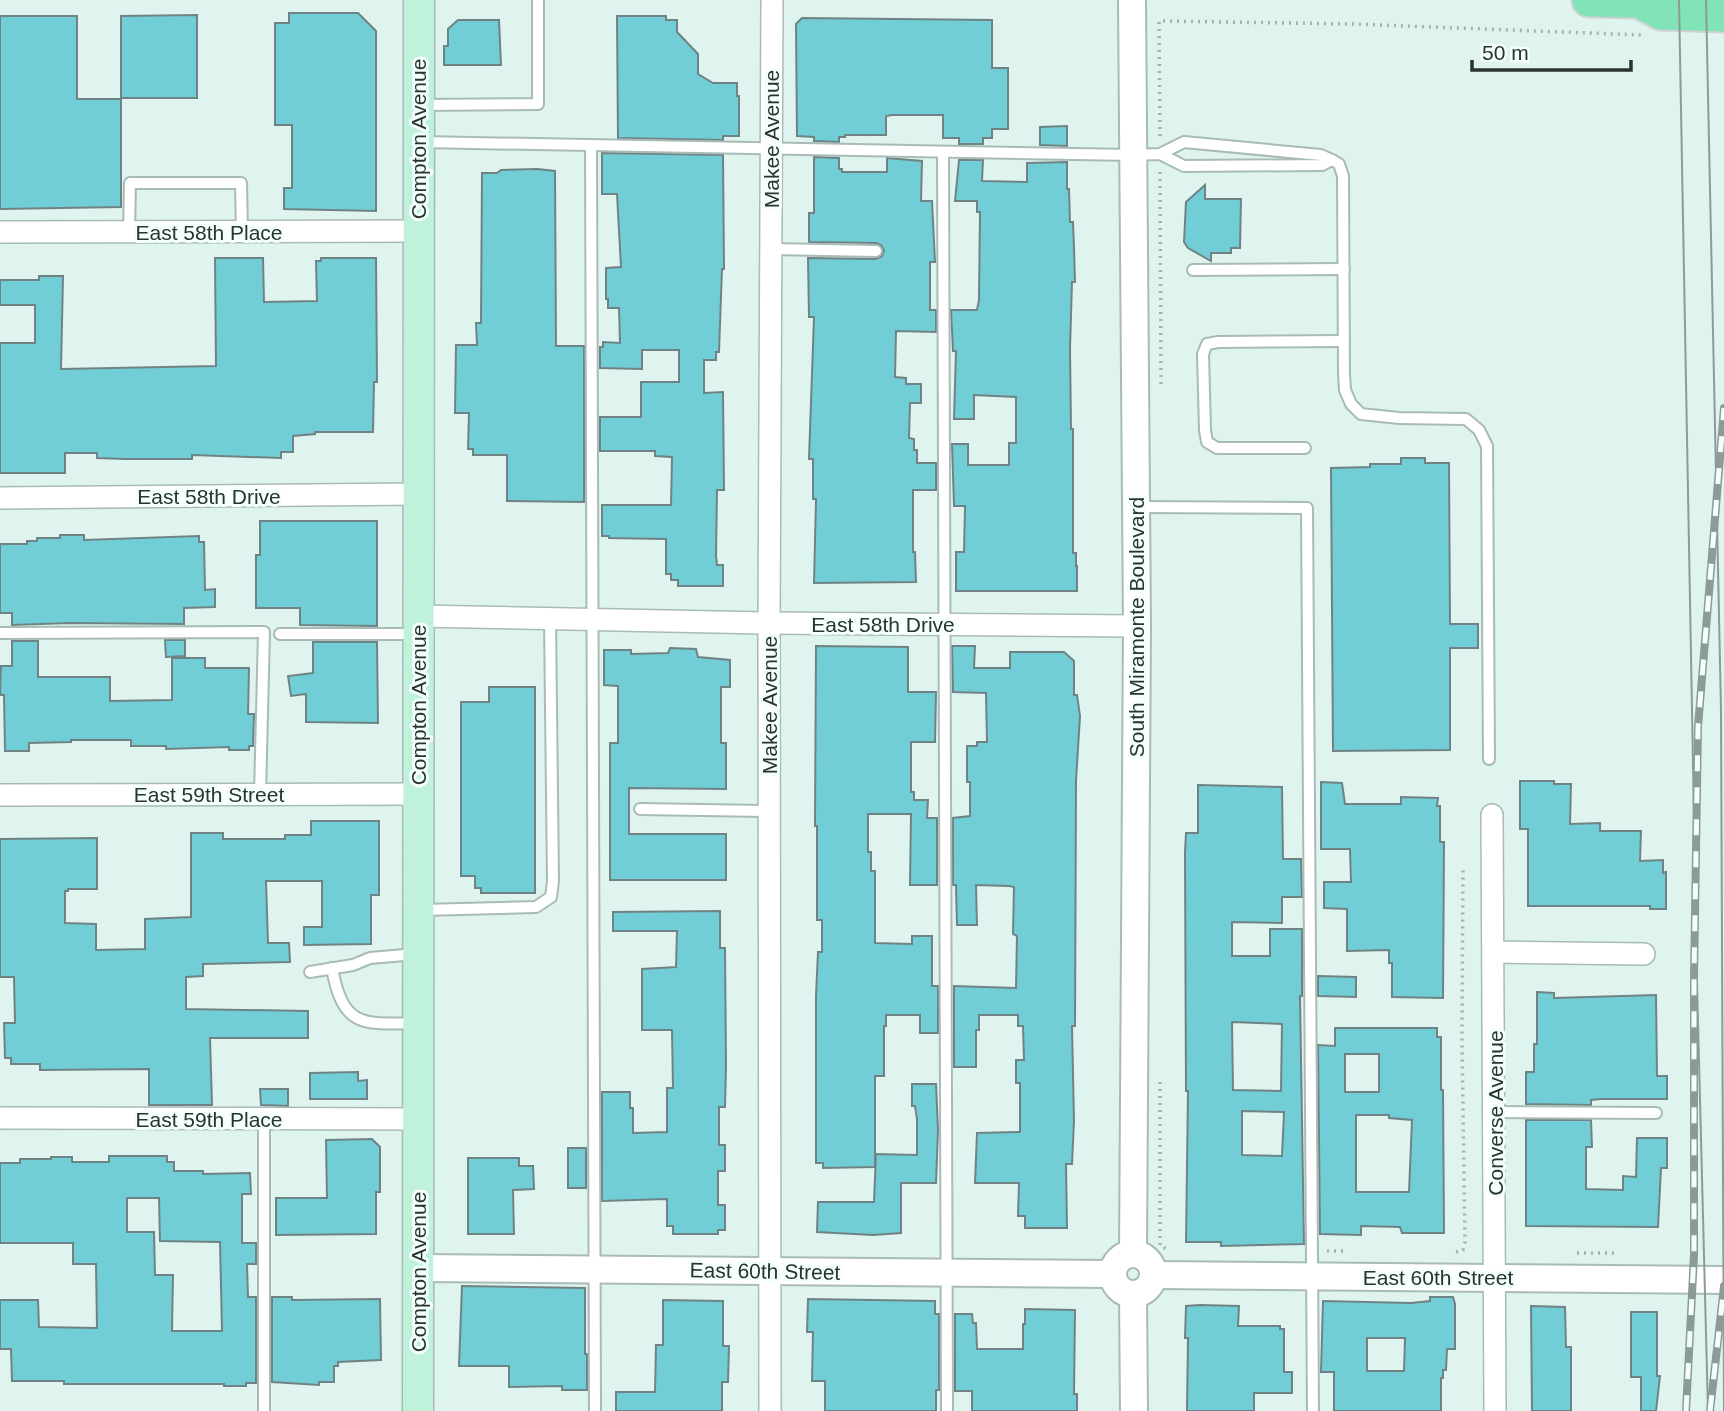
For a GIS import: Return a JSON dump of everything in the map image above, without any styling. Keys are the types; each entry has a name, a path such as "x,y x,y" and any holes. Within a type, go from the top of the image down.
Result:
{"main road":[{"name":"Compton Avenue","path":"418,1411 419,0"},
{"path":"1589,0 1640,1 1661,13 1724,15"}],"street":[{"name":"Makee Avenue","path":"770,1411 769,623 772,0"},
{"name":"South Miramonte Boulevard","path":"1132,0 1137,626 1133,1254"},
{"name":"East 58th Place","path":"0,232 418,231"},
{"name":"East 58th Drive","path":"0,498 418,494"},
{"name":"East 58th Drive","path":"418,625 550,619 1137,626"},
{"name":"East 59th Street","path":"0,794 418,794"},
{"name":"Converse Avenue","path":"1492,815 1495,1411"},
{"path":"1494,952 1644,954"},
{"name":"East 59th Place","path":"0,1118 418,1119"},
{"path":"1133,1254 1145,1258 1153,1275 1149,1286 1133,1294 1121,1291 1112,1274 1116,1262 1133,1254"},
{"name":"East 60th Street","path":"1153,1275 1313,1263 1495,1278 1724,1280"},
{"name":"East 60th Street","path":"418,1268 1112,1274"},
{"path":"1133,1294 1134,1411"}],"lane":[{"path":"419,105 538,104 538,0"},
{"path":"418,142 1132,155 1160,154 1184,142 1321,155 1339,164 1343,176 1345,390 1351,404 1361,414 1399,418 1466,419 1479,430 1487,446 1489,759"},
{"path":"591,145 595,1411"},
{"path":"943,152 947,1411"},
{"path":"1160,154 1184,166 1322,165 1332,160"},
{"path":"129,232 130,183 241,183 242,232"},
{"path":"771,249 876,251"},
{"path":"1193,270 1344,269"},
{"path":"1305,448 1217,448 1207,442 1203,354 1207,344 1218,342 1344,341"},
{"path":"1136,507 1307,508 1313,1411"},
{"path":"418,910 536,907 551,897 550,619"},
{"path":"280,634 418,625"},
{"path":"0,633 264,632 260,794"},
{"path":"640,809 769,811"},
{"path":"310,972 370,958 418,954"},
{"path":"332,968 336,990 358,1020 372,1024 418,1023"},
{"path":"1495,1112 1656,1113"},
{"path":"264,1119 264,1411"}],"path":[{"path":"1161,385 1159,21 1352,24 1653,35"},
{"path":"1446,1252 1463,1250 1465,1241 1463,868"},
{"path":"1160,1079 1160,1246 1170,1251"},
{"path":"1313,1263 1353,1251"}],"building":[{"path":"289,13 358,13 376,31 376,211 284,209 284,188 292,188 292,125 275,125 275,23 289,23"},
{"path":"197,15 197,98 121,98 121,16"},
{"path":"0,16 77,16 77,99 121,99 121,207 0,209"},
{"path":"617,16 666,16 666,20 677,20 677,32 698,54 698,74 713,83 737,83 739,136 723,136 723,140 618,138"},
{"path":"802,18 992,20 992,68 1008,68 1008,129 992,129 992,138 983,138 983,144 959,144 959,138 943,138 943,115 892,115 886,116 886,135 845,135 839,137 839,142 814,141 814,137 797,136 796,24"},
{"path":"458,20 499,20 501,65 444,65 448,29"},
{"path":"1067,126 1067,146 1040,145 1040,127"},
{"path":"602,153 723,155 724,269 719,352 716,352 716,360 704,360 704,393 723,392 724,490 717,490 716,556 717,565 723,565 723,586 678,586 678,580 671,580 671,574 666,574 666,539 602,536 602,505 671,505 672,457 655,456 655,451 600,451 600,417 641,417 641,382 679,382 679,350 642,350 642,369 600,368 600,347 603,347 603,342 620,343 619,308 608,308 606,299 606,268 621,267 617,194 602,194"},
{"path":"814,157 839,158 839,169 842,169 842,172 887,172 887,158 922,161 921,201 932,201 935,262 930,262 930,310 936,310 936,332 896,331 895,377 906,378 906,384 921,384 921,403 910,403 909,438 914,439 917,463 936,463 936,490 913,490 916,582 814,583 816,499 813,499 813,459 809,459 814,317 809,317 808,258 876,259 882,256 884,250 876,243 809,242 809,213 814,213"},
{"path":"959,160 983,160 982,181 1027,182 1027,163 1067,162 1075,282 1072,282 1070,349 1073,553 1076,553 1077,591 956,591 956,552 964,552 965,506 954,506 952,444 968,444 968,465 1009,465 1009,443 1016,443 1016,397 974,395 974,419 954,419 956,351 953,351 951,310 977,310 979,300 980,212 977,212 977,201 955,201"},
{"path":"537,169 555,171 556,346 584,346 584,502 507,501 507,455 473,455 473,449 468,449 469,413 455,413 456,345 477,345 476,323 481,323 482,173"},
{"path":"1205,185 1205,199 1241,199 1240,248 1231,248 1231,253 1211,253 1211,261 1188,248 1184,242 1186,202"},
{"path":"215,258 263,258 264,302 317,301 316,261 321,261 321,258 376,258 377,382 374,382 373,432 315,432 293,436 293,452 281,452 281,458 192,455 192,459 125,459 97,458 97,453 65,453 65,473 0,473 0,343 35,343 35,305 0,305 0,280 39,280 39,276 63,276 61,369 216,366"},
{"path":"1401,458 1425,458 1425,463 1449,463 1450,624 1478,624 1478,648 1450,648 1450,750 1333,751 1331,468 1401,464"},
{"path":"260,521 377,521 377,626 300,625 300,608 256,608 256,555 260,555"},
{"path":"60,535 84,535 84,540 199,536 199,542 204,542 205,590 215,589 215,607 184,608 184,624 12,625 12,613 0,613 0,544 27,544 27,541 37,541 37,538 60,538"},
{"path":"165,640 185,640 185,656 166,657"},
{"path":"12,641 38,641 38,677 110,677 110,701 172,700 172,658 205,658 205,668 249,668 248,714 254,714 253,746 249,746 249,750 229,750 229,747 166,749 166,746 131,746 131,740 71,740 29,743 29,751 5,751 4,695 1,695 0,691 1,666 12,666"},
{"path":"313,642 377,642 378,723 306,722 306,694 291,696 288,676 313,673"},
{"path":"816,646 908,647 908,692 936,692 935,742 911,742 911,792 914,792 914,800 928,800 927,818 937,818 937,885 910,885 911,814 868,814 868,852 871,852 871,871 875,871 875,943 912,944 912,936 932,936 932,986 938,986 938,1033 920,1033 920,1015 886,1015 884,1076 875,1076 875,1167 823,1168 823,1163 816,1163 816,996 818,952 822,952 822,920 817,920"},
{"path":"952,646 975,646 974,668 1010,668 1010,652 1064,652 1074,661 1074,695 1077,695 1080,716 1076,781 1075,1026 1072,1026 1074,1121 1072,1164 1066,1164 1067,1228 1025,1228 1025,1216 1018,1216 1019,1183 975,1183 977,1133 1020,1132 1020,1083 1016,1083 1016,1060 1024,1060 1023,1026 1018,1026 1018,1015 979,1015 979,1030 976,1030 976,1067 954,1067 954,986 1016,988 1017,936 1013,934 1014,887 1009,886 976,885 977,925 957,925 956,885 953,885 953,818 970,816 967,746 987,742 986,693 953,692"},
{"path":"670,648 696,649 698,657 730,660 730,687 721,687 721,743 726,743 726,789 629,788 629,834 726,834 726,880 610,880 610,743 618,743 618,686 604,685 604,650 631,650 631,654 668,653"},
{"path":"489,687 535,687 535,893 481,893 481,888 475,888 475,876 461,876 461,702 489,702"},
{"path":"1520,781 1571,784 1570,824 1600,823 1600,831 1641,831 1640,861 1663,860 1663,873 1666,872 1666,909 1650,909 1650,906 1528,906 1528,829 1520,829"},
{"path":"1321,782 1342,783 1345,804 1401,804 1401,797 1438,798 1440,842 1444,842 1443,998 1392,997 1392,963 1389,963 1389,950 1347,951 1347,909 1324,908 1324,882 1351,882 1350,849 1321,849"},
{"path":"1198,785 1282,787 1283,859 1301,859 1302,897 1282,897 1282,923 1232,922 1232,956 1270,956 1270,929 1302,929 1300,996 1304,1244 1221,1246 1221,1242 1186,1242 1188,1091 1185,852 1186,833 1198,833","holes":["1232,1022 1282,1024 1281,1091 1233,1090","1242,1111 1284,1112 1282,1156 1242,1155"]},
{"path":"311,821 379,821 379,895 371,895 371,944 304,945 304,927 322,927 322,881 266,881 268,943 289,943 290,962 203,964 203,976 186,977 186,1009 308,1011 308,1038 210,1038 212,1105 149,1105 149,1069 40,1070 40,1064 11,1064 11,1058 5,1058 4,1023 15,1023 14,977 0,977 0,839 97,838 97,889 65,891 65,923 96,924 96,950 145,949 145,919 191,917 191,833 223,833 223,839 285,839 285,835 311,835"},
{"path":"720,911 720,948 725,948 726,1066 725,1107 719,1107 719,1145 725,1145 725,1171 718,1171 718,1205 725,1205 725,1230 718,1230 718,1234 673,1234 673,1226 667,1226 667,1199 602,1201 602,1092 630,1092 633,1133 667,1132 667,1088 673,1088 672,1030 642,1030 642,969 676,967 677,931 613,931 613,912"},
{"path":"1318,976 1356,977 1356,997 1318,996"},
{"path":"1537,992 1554,993 1554,998 1656,995 1657,1076 1667,1076 1667,1099 1601,1099 1591,1100 1591,1105 1526,1104 1526,1072 1534,1072 1534,1044 1537,1044"},
{"path":"1335,1028 1437,1028 1437,1037 1441,1037 1443,1090 1444,1233 1402,1233 1400,1227 1361,1226 1361,1235 1320,1234 1318,1045 1335,1046","holes":["1345,1054 1379,1054 1379,1092 1345,1092","1356,1115 1389,1115 1389,1118 1412,1120 1409,1192 1356,1192"]},
{"path":"358,1072 358,1081 367,1080 367,1099 310,1099 310,1073"},
{"path":"912,1084 936,1084 936,1183 901,1183 901,1233 873,1235 817,1232 818,1202 874,1202 876,1154 917,1155 917,1119 915,1106 912,1106"},
{"path":"260,1089 288,1089 288,1106 261,1105"},
{"path":"1526,1120 1591,1120 1592,1147 1586,1147 1586,1189 1623,1190 1623,1176 1636,1177 1637,1138 1667,1138 1667,1168 1661,1168 1658,1227 1526,1226"},
{"path":"372,1139 380,1147 376,1234 276,1235 276,1198 327,1198 326,1140"},
{"path":"568,1148 586,1148 586,1188 568,1188"},
{"path":"109,1156 167,1156 167,1162 174,1162 174,1171 203,1171 203,1174 250,1173 251,1194 242,1194 242,1243 256,1243 256,1264 247,1264 248,1297 256,1297 256,1383 224,1386 12,1381 11,1349 0,1349 0,1300 38,1300 39,1327 97,1328 96,1264 73,1264 73,1243 0,1243 0,1163 20,1163 20,1159 51,1157 72,1157 72,1162 109,1162","holes":["127,1198 159,1198 160,1241 220,1242 222,1331 172,1331 173,1275 155,1275 154,1232 127,1232"]},
{"path":"468,1158 519,1158 519,1166 533,1166 534,1189 513,1190 514,1234 468,1234"},
{"path":"462,1286 585,1288 587,1390 562,1390 562,1386 509,1387 509,1366 459,1366"},
{"path":"272,1297 292,1297 292,1300 380,1299 381,1360 338,1362 338,1366 334,1366 334,1382 319,1382 319,1385 272,1382"},
{"path":"1430,1297 1453,1297 1455,1304 1455,1349 1447,1349 1446,1370 1443,1370 1441,1378 1441,1411 1334,1411 1334,1372 1321,1372 1323,1301 1430,1301","holes":["1367,1338 1405,1338 1404,1371 1367,1371"]},
{"path":"808,1299 935,1301 935,1314 939,1314 939,1390 936,1390 936,1411 825,1411 825,1381 812,1381 813,1332 807,1332"},
{"path":"663,1300 723,1301 723,1346 729,1346 728,1382 722,1382 722,1411 616,1411 616,1392 655,1392 656,1345 663,1345"},
{"path":"1186,1306 1239,1306 1238,1326 1280,1326 1280,1329 1284,1329 1284,1372 1292,1372 1292,1393 1254,1393 1254,1411 1187,1411"},
{"path":"1531,1306 1565,1307 1566,1347 1571,1347 1571,1411 1532,1411"},
{"path":"1025,1309 1075,1310 1074,1394 1077,1394 1077,1411 972,1411 972,1391 955,1391 955,1314 972,1314 973,1323 976,1323 977,1349 1023,1349"},
{"path":"1631,1312 1657,1312 1657,1376 1660,1376 1656,1411 1641,1411 1641,1377 1631,1377"}],"tram line":[{"path":"1679,0 1697,983 1708,1411"},
{"path":"1706,0 1721,710 1724,1411"}],"railway":[{"path":"1686,1411 1694,1255 1694,977 1698,727 1724,408"},
{"path":"1710,1411 1724,1286"}]}
